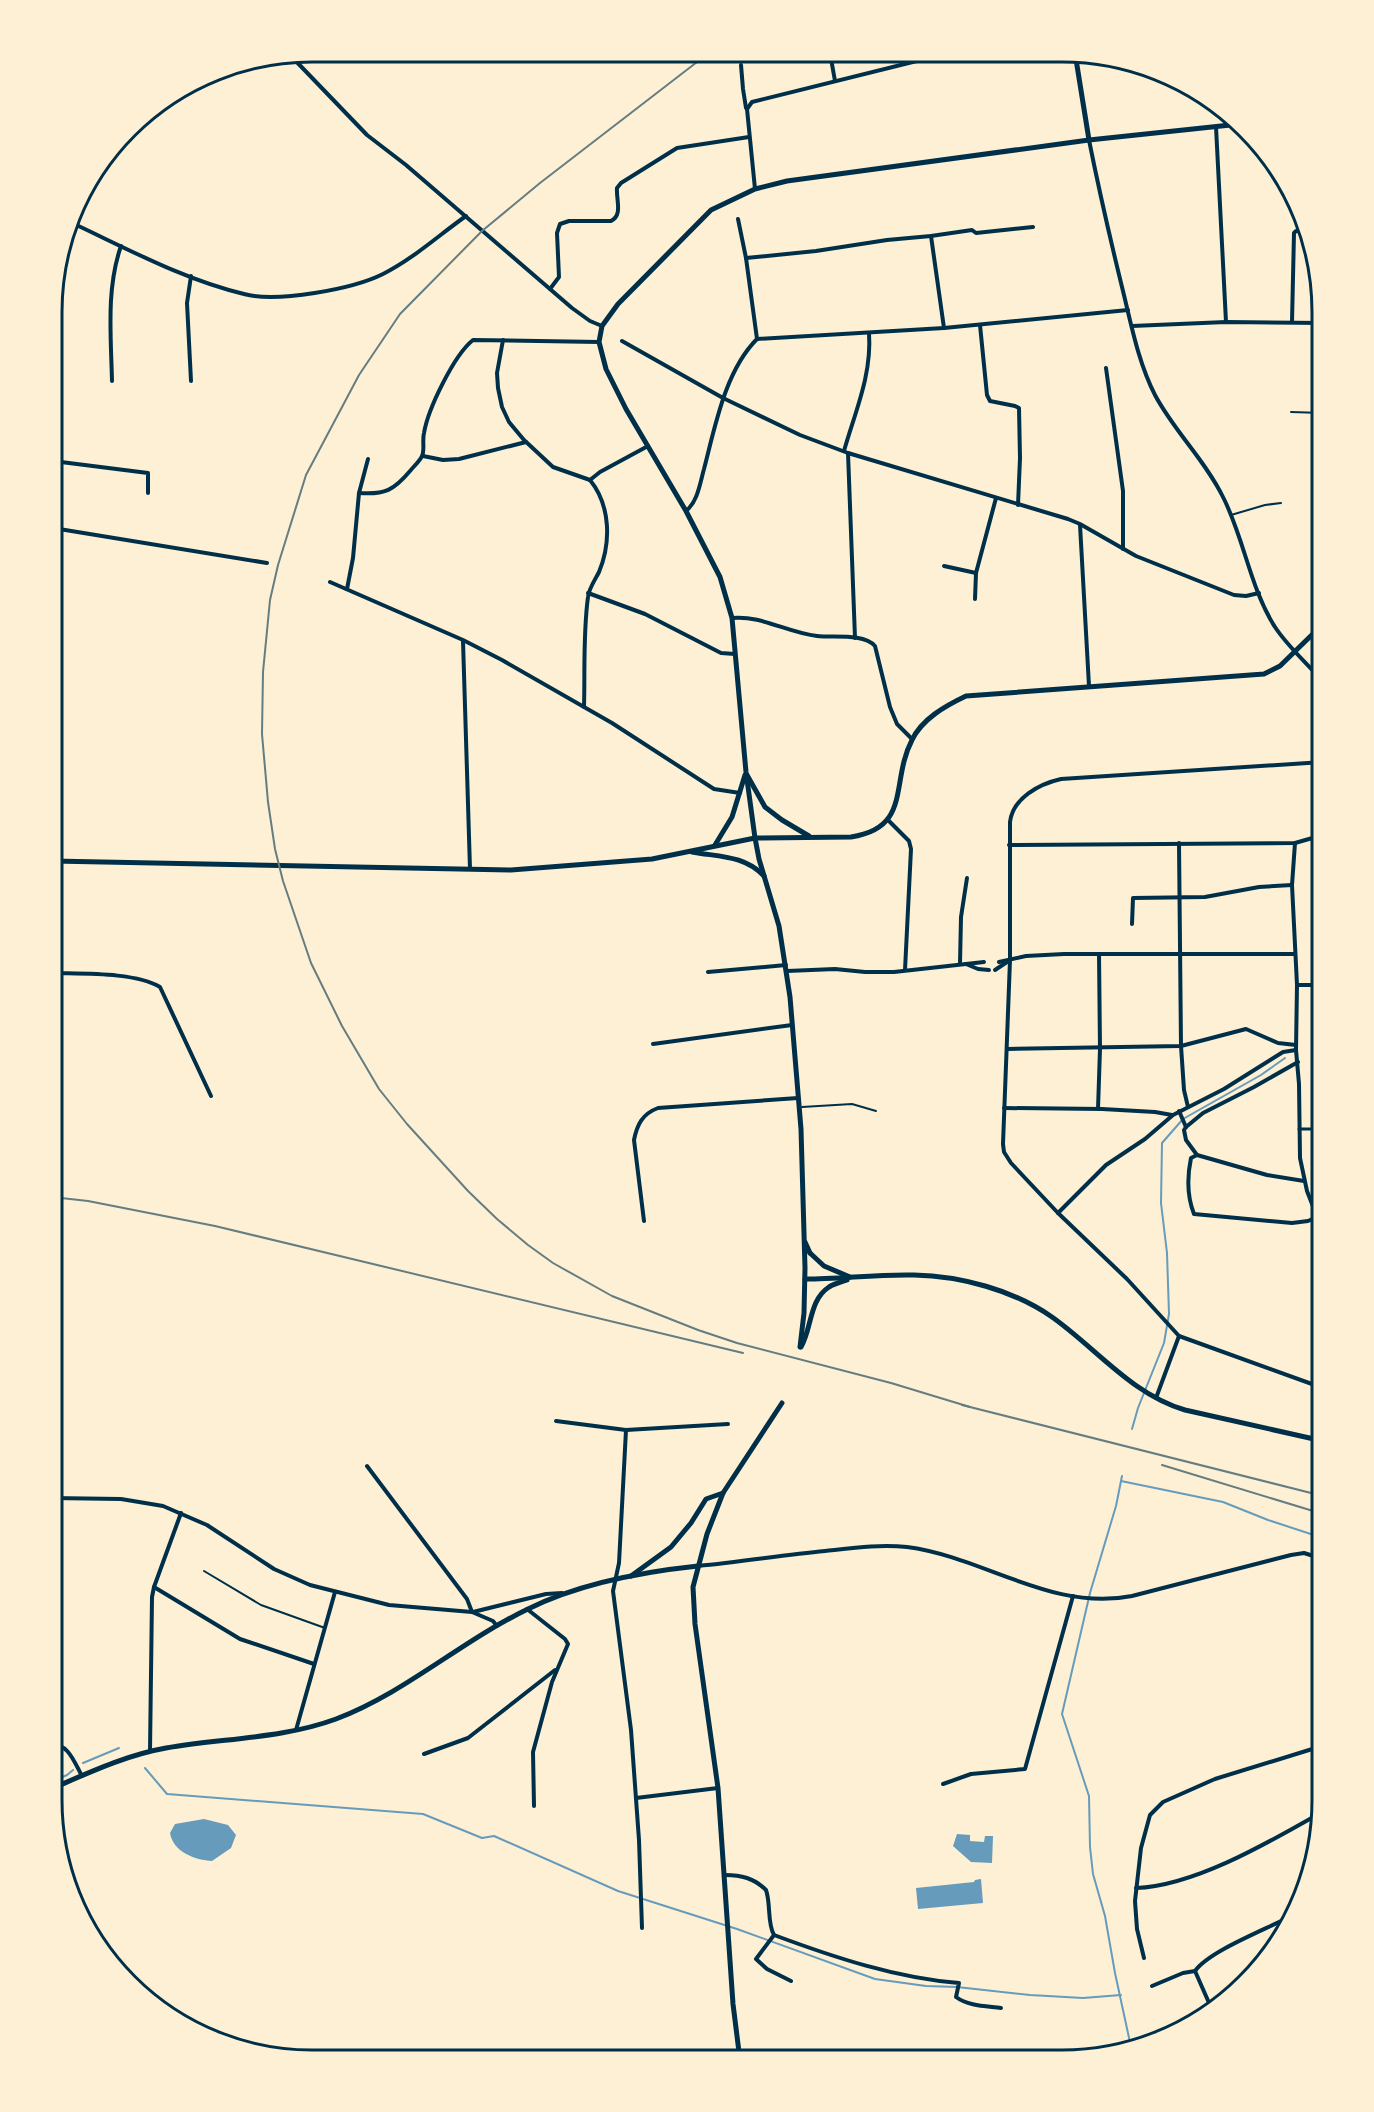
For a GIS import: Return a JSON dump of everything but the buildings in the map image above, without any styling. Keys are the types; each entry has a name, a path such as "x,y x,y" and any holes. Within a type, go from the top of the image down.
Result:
{"main road":[{"path":"1076,62 1089,140"},
{"path":"851,1278 828,1287 821,1295 815,1304 806,1338 800,1347 805,1279 800,1107 793,1025 787,968 777,916 755,838 746,772 732,618 720,577 606,369 599,342 602,326 618,304 711,210 755,189 787,181 1007,153 1089,140 1229,125"},
{"path":"62,861 511,870 652,859 755,838 864,835 877,830 888,820 897,799 903,760 919,729 935,714 966,696 1264,674 1280,666 1312,635"},
{"path":"716,845 732,817 746,772"},
{"path":"746,772 765,807 810,837"},
{"path":"689,852 744,861 756,868 765,878"},
{"path":"803,1238 810,1253 824,1266 851,1278"},
{"path":"805,1279 914,1275 941,1277 983,1286 1032,1304 1054,1318 1139,1388 1156,1398 1185,1410 1312,1439"},
{"path":"739,2050 733,2004 718,1788 693,1587 712,1517 723,1493 782,1403"},
{"path":"630,1577 671,1547 691,1523 706,1499 723,1493"},
{"path":"62,1784 150,1751 296,1730 334,1720 368,1705 527,1609 568,1592 615,1580 698,1566"}],"street":[{"path":"297,62 367,135 406,165 550,289 582,315 602,326"},
{"path":"832,62 835,81"},
{"path":"747,109 752,102 761,99 912,62"},
{"path":"741,65 755,189"},
{"path":"1216,127 1226,322"},
{"path":"550,289 559,277 557,232 560,224 615,219 618,216 617,188 621,183 669,152 694,145 749,137"},
{"path":"1089,140 1132,326 1141,359 1155,395 1222,494 1232,515 1259,593 1275,627 1312,669"},
{"path":"77,225 191,276 244,295 254,296 321,292 345,288 366,281 386,273 466,216"},
{"path":"686,512 692,507 698,491 723,398 744,356 757,339 746,258 738,219"},
{"path":"746,258 816,251 896,238 972,230 976,233 1034,227"},
{"path":"1292,322 1293,236 1296,231 1299,231"},
{"path":"931,236 944,328"},
{"path":"112,381 111,293 114,267 121,246"},
{"path":"191,276 188,303 191,381"},
{"path":"757,339 944,328 1128,310"},
{"path":"1132,326 1226,322 1312,323"},
{"path":"980,325 987,395 990,401 1019,408 1018,506"},
{"path":"855,638 846,452 864,389 870,346 869,333"},
{"path":"359,493 388,492 404,479 423,456 424,434 430,414 456,359 473,340 599,342"},
{"path":"503,340 497,373 502,407 509,422 525,442 553,467 590,480 606,519 608,536 599,571 588,593 585,621 584,708"},
{"path":"622,341 723,398 800,435 846,452 1080,524 1153,564 1234,595 1246,596 1259,593"},
{"path":"1106,368 1123,491 1123,549"},
{"path":"423,456 443,460 459,459 525,442"},
{"path":"590,480 600,472 649,446"},
{"path":"347,589 353,558 359,493 368,459"},
{"path":"62,462 148,473 148,493"},
{"path":"975,599 976,573 996,498"},
{"path":"1080,524 1089,686"},
{"path":"62,529 267,563"},
{"path":"944,566 976,573"},
{"path":"330,582 502,660 714,789 740,793"},
{"path":"588,593 645,615 721,653 735,654"},
{"path":"732,618 756,619 791,632 869,641 875,646 888,699 897,724 912,739"},
{"path":"462,640 470,869"},
{"path":"1312,763 1052,781 1029,793 1017,803 1011,816 1009,846 1010,960 1003,1144 1006,1157 1058,1213 1122,1273 1179,1336 1212,1350 1312,1384"},
{"path":"888,820 909,841 911,849 905,970"},
{"path":"1009,846 1295,843 1312,838"},
{"path":"1179,843 1181,1046 1184,1090 1188,1107"},
{"path":"1295,843 1292,885 1297,985 1296,1048 1300,1158 1312,1203"},
{"path":"961,963 961,918 967,878"},
{"path":"1132,924 1132,898 1205,897 1259,887 1292,885"},
{"path":"999,962 1026,956 1099,954 1296,954"},
{"path":"1098,1109 1099,954"},
{"path":"961,963 978,969 992,970 1010,960"},
{"path":"708,972 787,968 865,972 984,962"},
{"path":"62,974 148,980 160,987 211,1096"},
{"path":"1297,985 1312,985"},
{"path":"653,1044 793,1025"},
{"path":"1007,1049 1181,1046 1246,1029 1296,1048"},
{"path":"1058,1213 1106,1165 1145,1139 1173,1115 1224,1089 1283,1052 1296,1048"},
{"path":"1185,1125 1298,1062"},
{"path":"644,1221 634,1140 642,1118 658,1108 799,1098"},
{"path":"1004,1108 1098,1109 1173,1115"},
{"path":"1180,1113 1185,1125 1186,1140 1197,1155 1268,1175 1304,1180"},
{"path":"1299,1129 1312,1129"},
{"path":"1197,1155 1191,1158 1188,1169 1189,1199 1194,1214 1292,1223 1308,1221 1312,1218"},
{"path":"1156,1398 1179,1336"},
{"path":"556,1421 626,1430 728,1424"},
{"path":"626,1430 619,1563 613,1591 627,1692 636,1798 642,1928"},
{"path":"367,1466 467,1599 472,1612"},
{"path":"62,1498 134,1501 163,1506 207,1526 274,1569 310,1585 389,1605 472,1612 493,1621 497,1626"},
{"path":"150,1751 150,1636 154,1587 181,1513"},
{"path":"698,1566 843,1549 904,1546 943,1555 1037,1588 1083,1598 1116,1599 1291,1555 1312,1555"},
{"path":"154,1587 240,1640 314,1664"},
{"path":"296,1730 335,1592"},
{"path":"472,1612 546,1594 568,1592"},
{"path":"943,1784 971,1774 1025,1769 1073,1596"},
{"path":"527,1609 568,1642 566,1653 556,1669 532,1757 534,1806"},
{"path":"424,1754 468,1738 556,1669"},
{"path":"62,1747 66,1749 82,1776"},
{"path":"1144,1958 1135,1918 1136,1888 1146,1821 1154,1809 1163,1802 1202,1785 1247,1768 1312,1749"},
{"path":"636,1798 718,1788"},
{"path":"1136,1888 1174,1882 1206,1870 1263,1844 1312,1817"},
{"path":"725,1875 750,1879 766,1890 773,1937 756,1959 767,1969 791,1981"},
{"path":"1152,1986 1195,1971 1222,1951 1281,1921"},
{"path":"773,1937 898,1974 937,1982 959,1983 956,1998 1001,2008"},
{"path":"1195,1971 1209,2003"}],"lane":[{"path":"1291,412 1312,413"},
{"path":"1232,515 1265,505 1281,503"},
{"path":"800,1107 852,1104 876,1111"},
{"path":"204,1571 261,1605 325,1628"}],"water":[{"path":"204,1819 228,1825 236,1835 231,1848 212,1861 199,1859 180,1850 172,1840 170,1833 175,1824"},
{"path":"957,1834 970,1835 970,1841 984,1842 985,1836 993,1836 992,1863 971,1862 953,1846"},
{"path":"981,1879 983,1903 918,1909 916,1888 974,1882"}],"waterway":[{"path":"1132,1429 1164,1343 1169,1314 1167,1253 1161,1203 1162,1143 1183,1119 1261,1075 1285,1058"},
{"path":"1122,1476 1116,1506 1090,1593 1062,1714 1089,1796 1093,1874 1105,1916 1130,2041"},
{"path":"1121,1481 1223,1502 1312,1534"},
{"path":"83,1763 119,1748"},
{"path":"145,1768 167,1794 423,1814 482,1838 494,1836 618,1891 737,1929 875,1979 1030,1995 1083,1998 1121,1995"},
{"path":"62,1777 73,1770"}],"railway":[{"path":"697,62 540,183 482,231 400,314 359,375 306,475 278,565 270,600 263,672 262,734 275,849 283,881 311,963 342,1026 379,1089 407,1124 468,1191 528,1245 553,1263 612,1296 698,1330 737,1343 891,1383 970,1407"},
{"path":"62,1198 88,1201 215,1226 743,1353"},
{"path":"962,1405 1312,1493"},
{"path":"1162,1465 1312,1511"}]}
